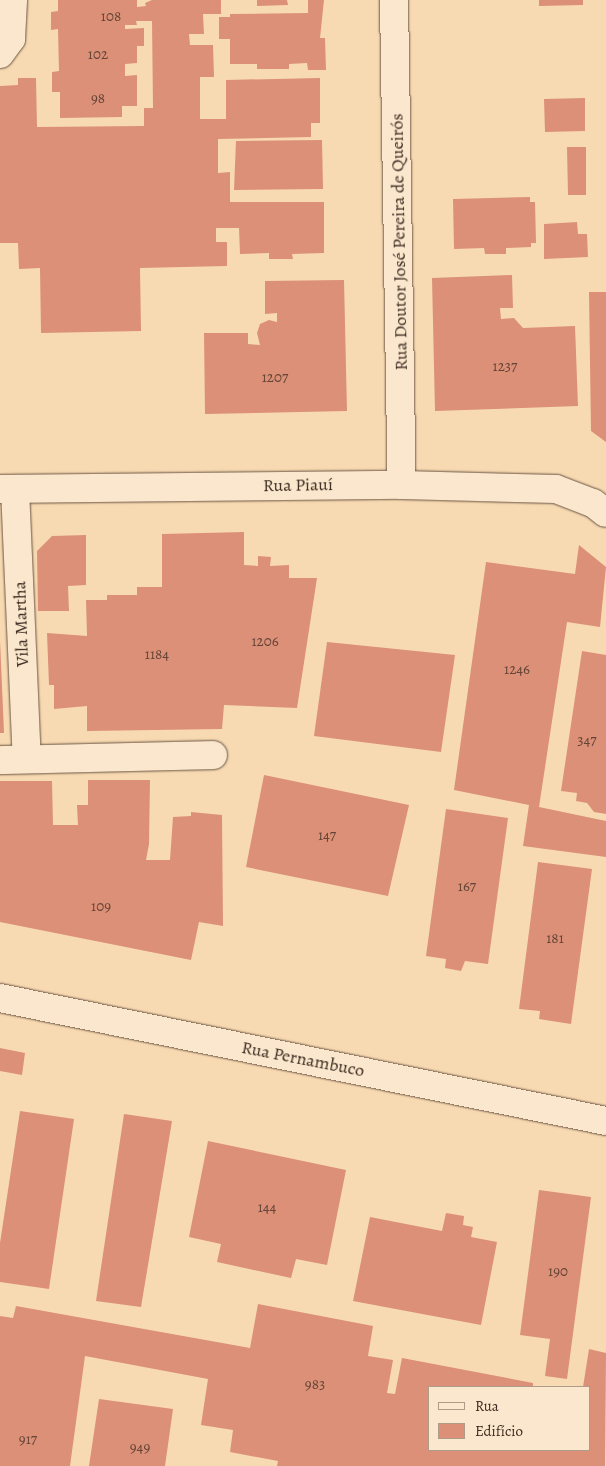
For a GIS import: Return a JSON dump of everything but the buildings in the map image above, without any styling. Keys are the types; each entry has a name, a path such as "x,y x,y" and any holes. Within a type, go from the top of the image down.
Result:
{"street":[{"path":"0,54 11,39 13,0"},
{"name":"Rua Doutor José Pereira de Queirós","path":"394,0 402,485"},
{"name":"Rua Piauí","path":"8,489 402,485 556,489 600,508"},
{"name":"Vila Martha","path":"8,489 13,760 213,755"},
{"name":"Rua Pernambuco","path":"0,998 606,1120"}]}
